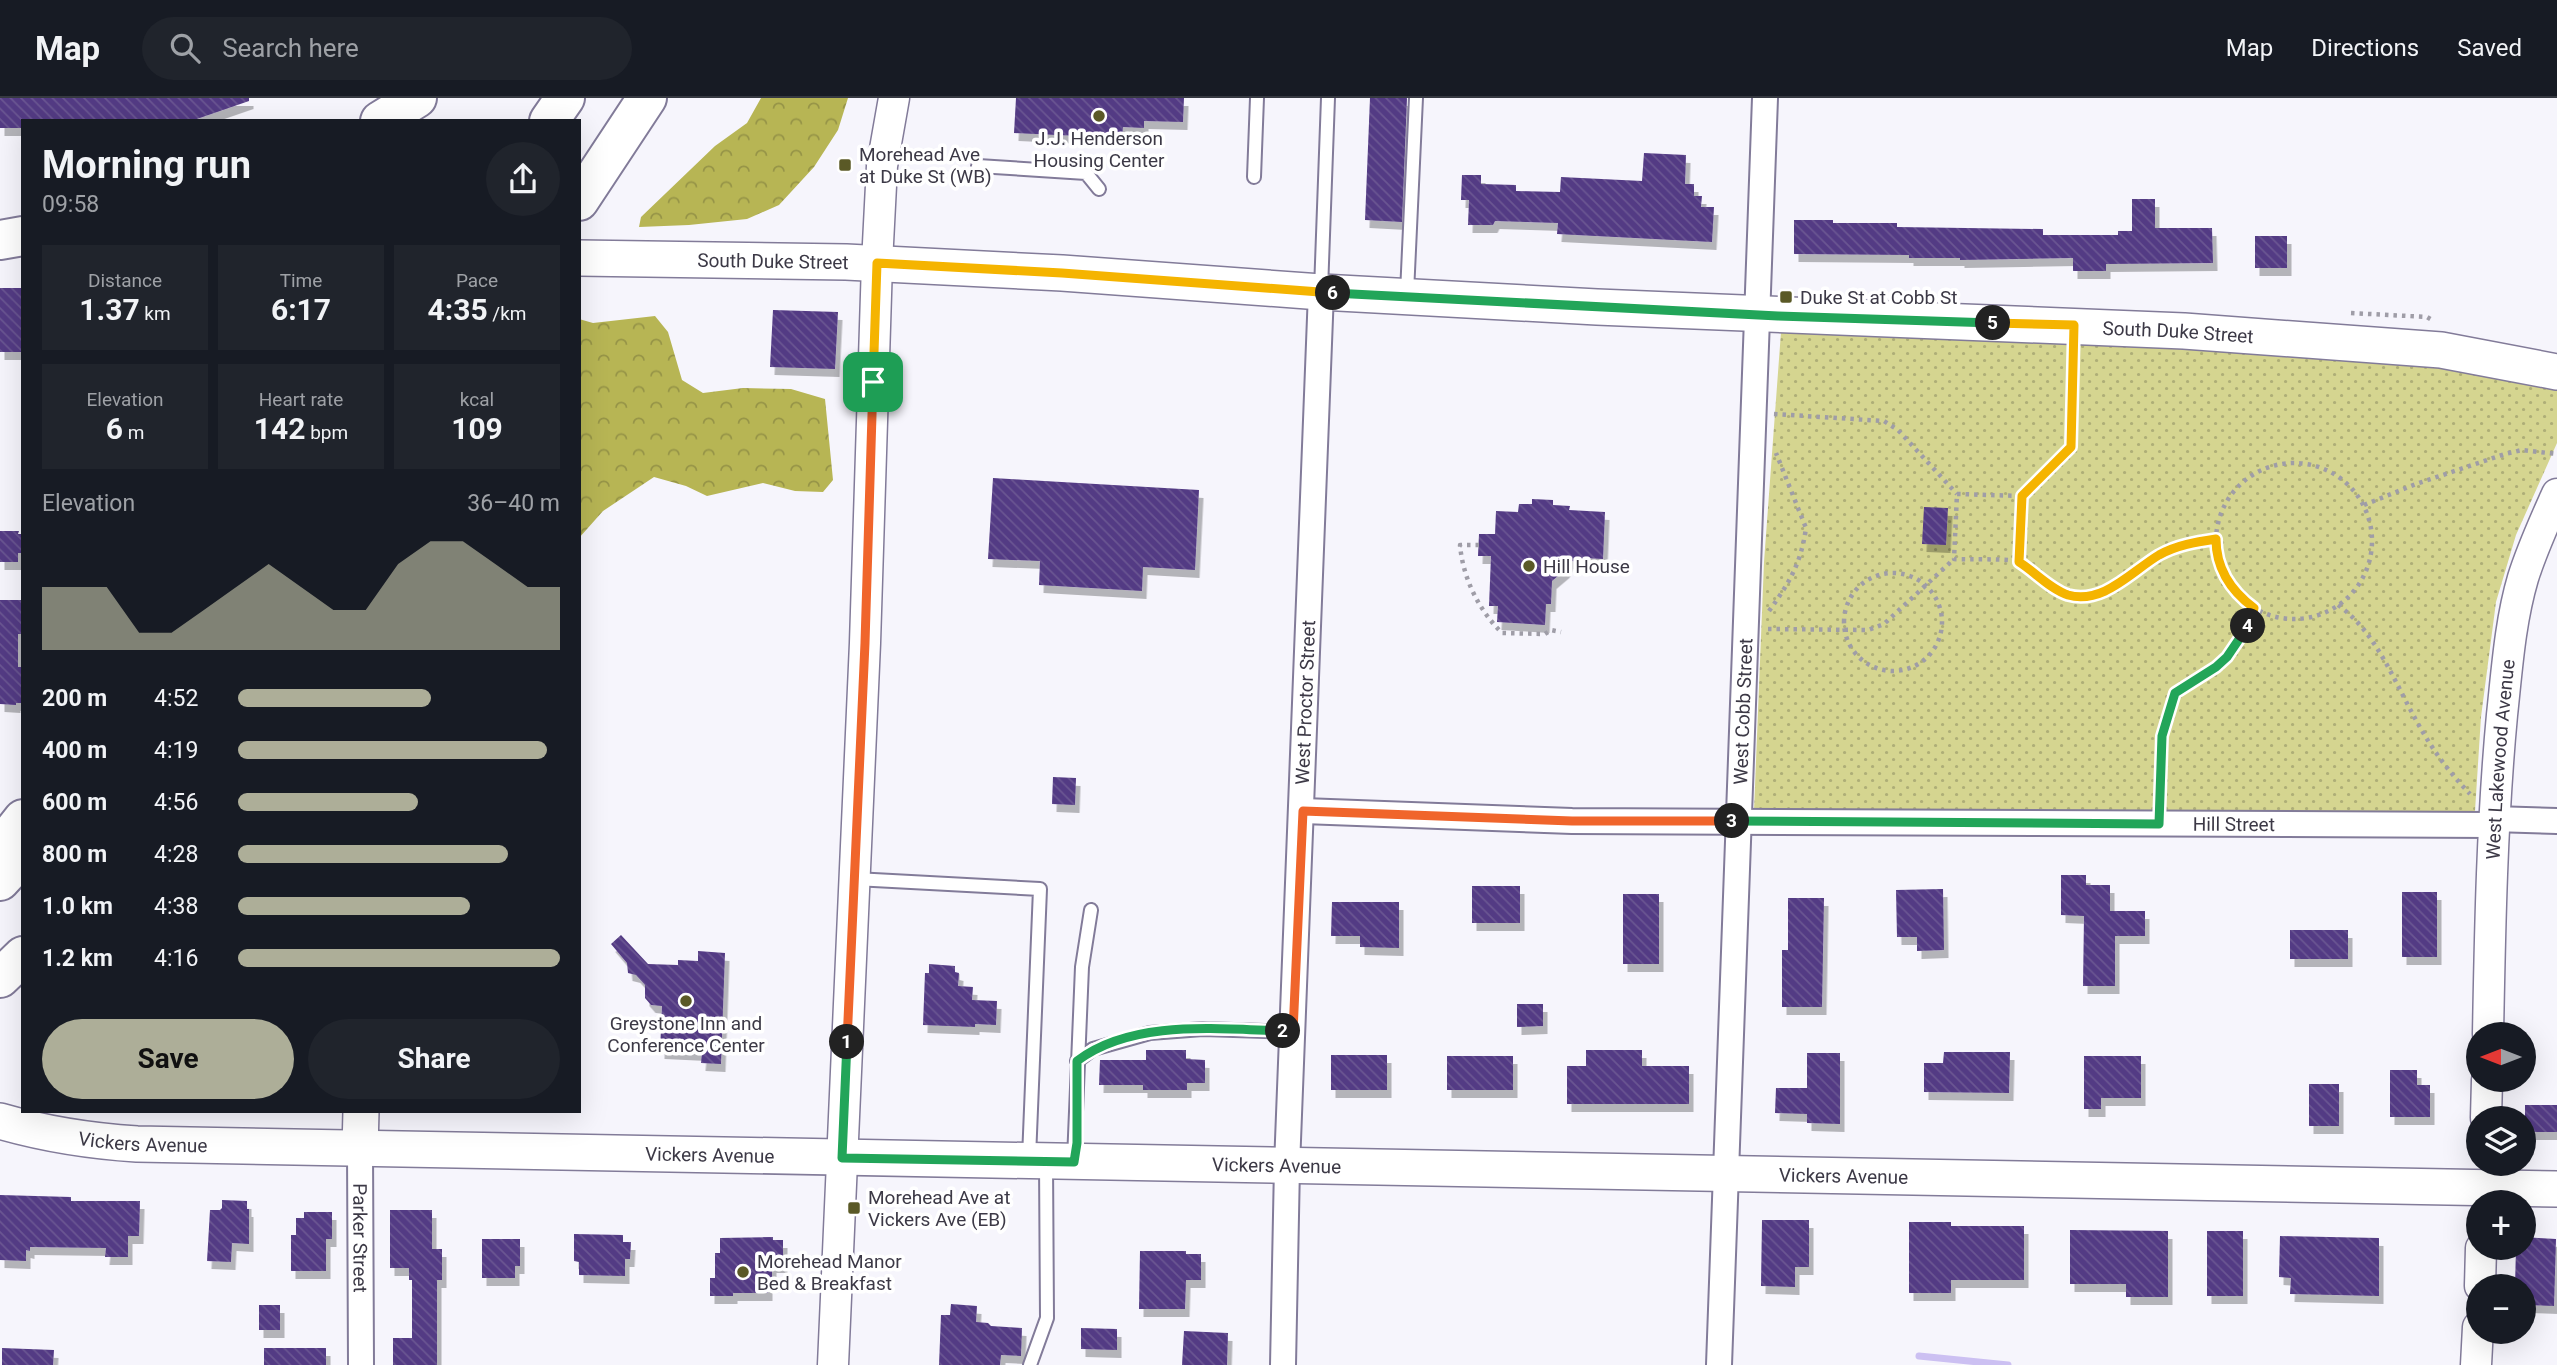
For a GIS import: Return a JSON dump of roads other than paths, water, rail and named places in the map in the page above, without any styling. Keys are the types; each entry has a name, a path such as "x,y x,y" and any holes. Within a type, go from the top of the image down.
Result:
{"highway":[{"path":"383,119 416,98"},
{"path":"550,119 565,98"},
{"path":"583,197 647,98"},
{"path":"0,240 21,236"},
{"path":"0,848 21,822"},
{"path":"0,881 21,858"},
{"path":"0,978 21,959"}],"main road":[{"path":"0,240 21,243"},
{"name":"South Duke Street","path":"593,258 877,263 1407,297 1756,315 2184,331 2441,350 2557,372"},
{"name":"Parker Street","path":"360,1149 361,1113"},
{"name":"Vickers Avenue","path":"0,1121 98,1142 360,1149 1724,1175 2484,1185 2557,1189"}],"street":[{"path":"833,1365 865,643 877,263 882,166 894,98"},
{"name":"West Cobb Street","path":"1719,1365 1765,98"},
{"name":"West Proctor Street","path":"1283,1365 1287,1166 1303,811 1321,292"},
{"name":"West Lakewood Avenue","path":"2488,1022 2494,816 2506,673 2515,609 2533,549 2555,502"},
{"name":"Hill Street","path":"1303,811 1572,821 2159,824 2494,816 2557,821"},
{"name":"Parker Street","path":"360,1149 361,1365"},
{"path":"2476,1365 2477,1344"}],"lane":[{"path":"1254,177 1257,98"},
{"path":"1321,292 1328,98"},
{"path":"1407,297 1416,98"},
{"path":"978,166 1086,173 1099,189"},
{"path":"853,879 1040,889 1050,1162 1047,1318 1030,1365"},
{"path":"1050,1162 1077,1143 1077,1061 1083,967 1091,910"},
{"path":"1077,1061 1094,1049 1150,1033 1203,1029 1293,1032"}],"waterway":[{"path":"1919,1356 2008,1365"}],"place":[{"name":"J.J. Henderson Housing Center","path":"1099,116"},
{"name":"Morehead Ave at Duke St (WB)","path":"845,165"},
{"name":"Duke St at Cobb St","path":"1786,297"},
{"name":"Hill House","path":"1529,566"},
{"name":"Greystone Inn and Conference Center","path":"686,1001"},
{"name":"Morehead Ave at Vickers Ave (EB)","path":"854,1208"},
{"name":"Morehead Manor Bed & Breakfast","path":"743,1272"}]}
